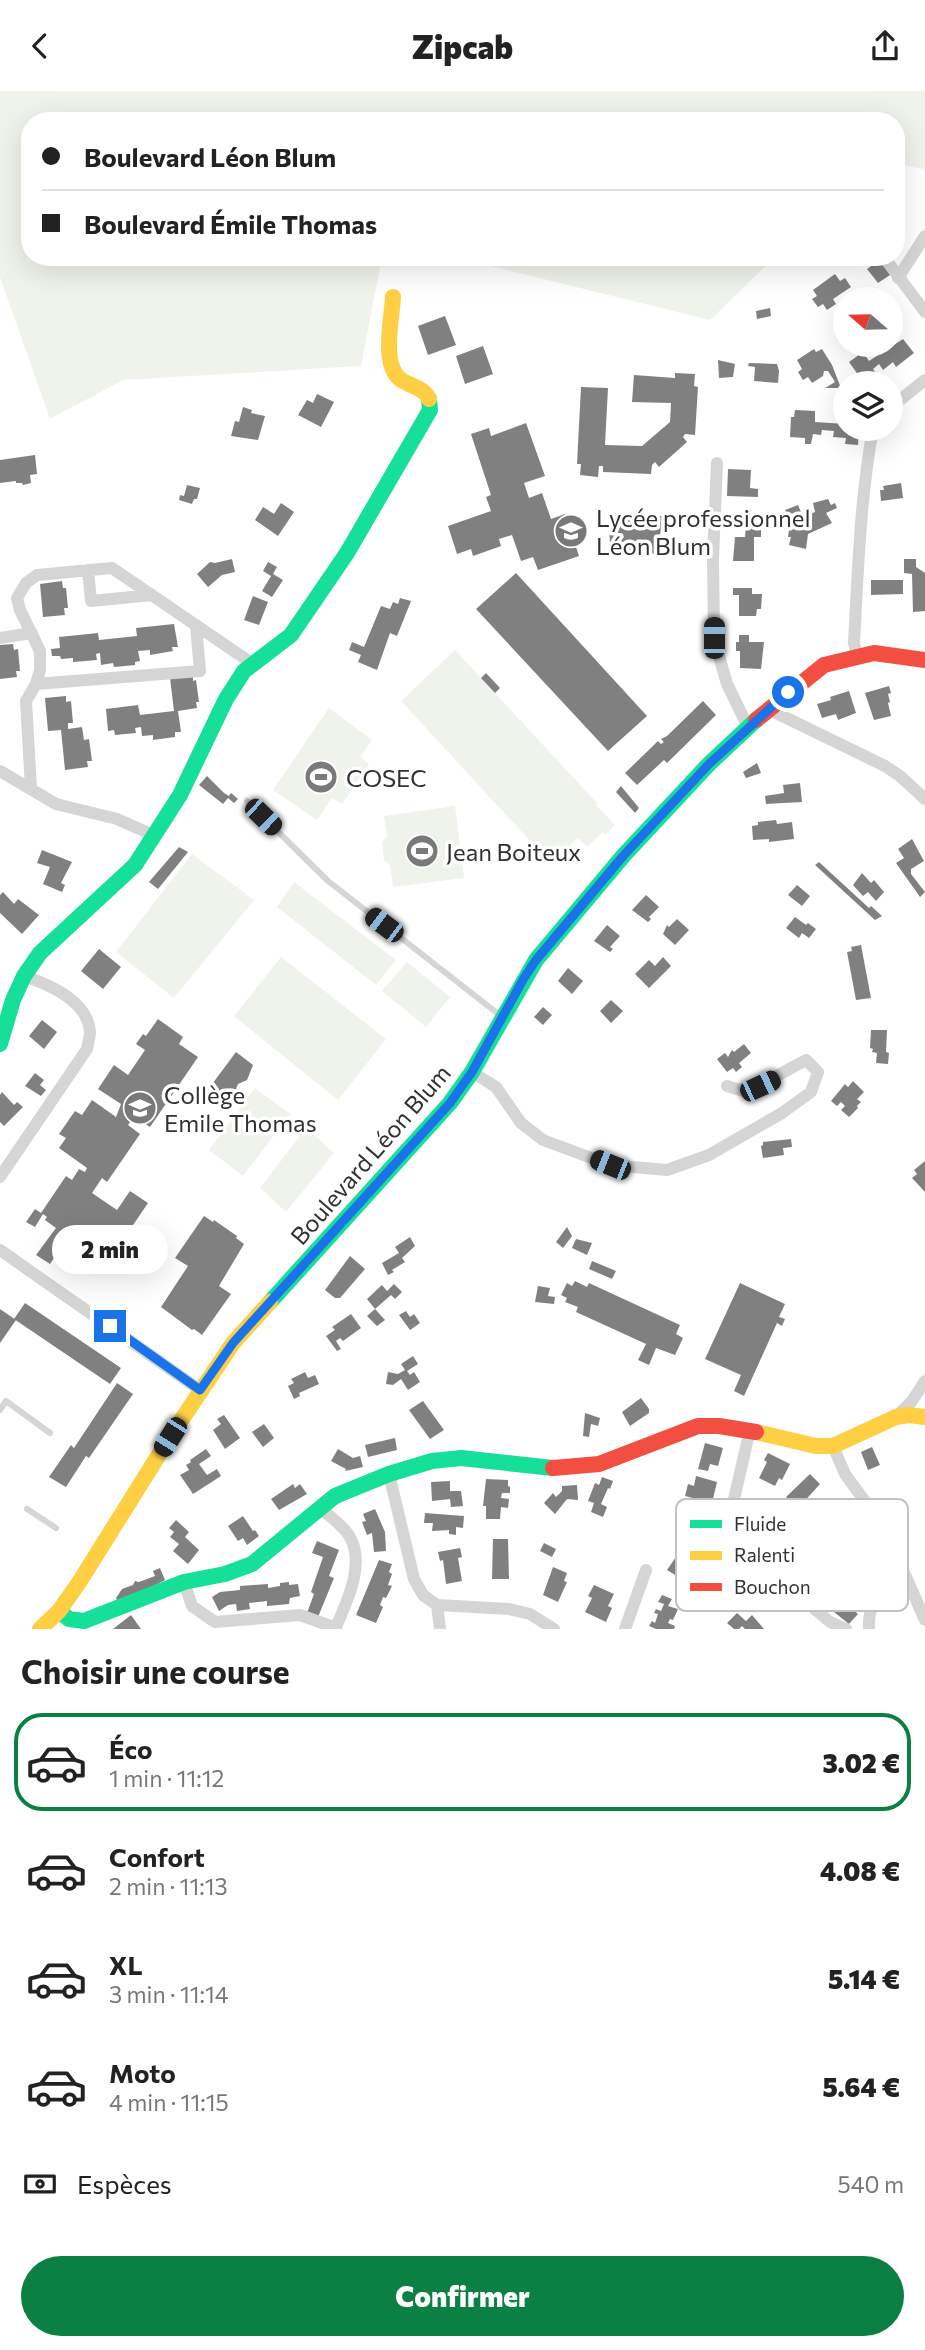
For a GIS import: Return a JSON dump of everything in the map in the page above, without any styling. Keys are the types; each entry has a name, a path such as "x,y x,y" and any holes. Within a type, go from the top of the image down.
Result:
{"street":[{"path":"898,278 925,236"},
{"path":"890,266 925,312"},
{"path":"0,1044 13,1000 24,976 47,946 135,865 190,777 226,699 244,671 291,635 347,553 430,410 431,401 427,393 401,380 392,372 390,361 393,297"},
{"path":"903,397 925,380"},
{"path":"857,656 855,643 859,549 871,441"},
{"path":"717,463 713,559 714,638 727,684 748,727"},
{"path":"31,788 26,701 36,684 40,670 40,651 17,598 26,583 37,575 112,568 253,663"},
{"path":"89,570 91,601 152,595"},
{"path":"36,684 200,671 196,625"},
{"path":"0,638 32,633"},
{"name":"Boulevard Léon Blum","path":"899,656 925,650"},
{"name":"Boulevard Léon Blum","path":"40,1629 59,1611 80,1581 200,1390 233,1343 450,1103 472,1072 536,960 615,865 709,764 768,709 824,665 874,653 925,660"},
{"path":"768,709 884,766 906,781 925,799"},
{"path":"0,771 56,804 117,819 153,835"},
{"path":"0,1177 87,1049 90,1030 83,1013 69,998 40,981 24,976"},
{"path":"472,1072 496,1087 521,1123 543,1140 610,1165 667,1170 709,1155 782,1113 811,1092 818,1072 806,1060 747,1092 727,1086"},
{"path":"1,1253 200,1390"},
{"path":"895,1417 912,1401 925,1381"},
{"path":"59,1611 69,1619 84,1621 184,1582 225,1574 253,1564 335,1496 432,1461 461,1458 545,1468 573,1468 599,1464 698,1426 750,1430 816,1446 833,1446 895,1417 925,1417"},
{"path":"734,1499 750,1430"},
{"path":"833,1446 845,1474 863,1499"},
{"path":"390,1474 414,1579 423,1595 437,1605 509,1609 530,1614 554,1629"},
{"path":"184,1582 192,1606 215,1622 300,1615 336,1629 357,1560 348,1534 319,1507"},
{"path":"625,1629 646,1570"},
{"path":"908,1582 925,1620"},
{"path":"437,1605 440,1629"},
{"path":"817,1611 830,1622 846,1629"},
{"path":"869,1629 871,1611"}],"lane":[{"path":"247,801 328,881 503,1017"},
{"path":"0,1410 6,1401 50,1433"},
{"path":"27,1509 56,1528"}],"shaded area":[{"path":"0,91 925,91 925,170 905,165 905,112 21,112 21,266 380,266 361,366 123,380 50,419 0,277"},
{"path":"491,266 766,266 710,320"},
{"path":"455,650 615,825 605,835 603,832 587,847 578,838 554,861 547,854 544,856 401,701"},
{"name":"COSEC","path":"329,708 372,740 360,757 369,764 342,804 332,798 317,820 273,790"},
{"name":"Jean Boiteux","path":"455,806 464,878 393,887 390,865 384,860 382,842 387,837 384,816"},
{"path":"192,854 254,900 174,998 116,952"},
{"path":"294,882 396,960 376,985 277,907"},
{"path":"281,957 386,1039 338,1100 234,1016"},
{"path":"407,962 450,997 426,1027 382,991"},
{"path":"255,1088 290,1114 243,1176 209,1150"},
{"path":"306,1128 334,1153 286,1212 260,1188"}],"building":[{"path":"871,266 883,266 890,275 878,283 867,269"},
{"path":"835,274 840,281 845,278 851,287 833,287 833,306 827,310 823,304 818,307 812,299 817,296 813,290"},
{"path":"770,308 771,316 757,319 756,311"},
{"path":"445,316 456,345 428,355 418,326"},
{"path":"903,339 914,353 896,367 893,362 883,370 879,364 873,369 875,371 855,371 849,362 856,357 866,357 869,361 875,357 903,357"},
{"path":"483,346 493,374 465,384 456,356"},
{"path":"814,349 816,352 822,349 834,371 833,379 828,371 824,371 823,376 812,383 808,377 803,380 798,372 802,369 797,360"},
{"path":"718,360 735,364 733,377 719,378"},
{"path":"749,363 777,364 778,383 754,381 755,367 748,366"},
{"path":"675,373 695,374 694,386 698,387 695,435 685,434 683,437 687,442 659,467 655,462 651,474 603,472 603,466 599,466 598,477 580,475 581,464 577,464 581,387 608,388 605,445 642,446 670,422 671,403 632,402 634,375 675,378"},
{"path":"317,394 334,402 321,427 298,415 307,400 313,403"},
{"path":"243,407 252,410 251,413 265,416 258,440 231,436"},
{"path":"795,410 815,411 815,422 833,423 833,431 822,430 821,435 813,434 811,444 805,444 805,438 790,437 791,417 794,417"},
{"path":"526,423 545,476 524,483 529,498 542,493 551,519 565,514 579,556 538,570 533,557 521,561 512,535 499,539 501,546 473,556 471,549 457,554 448,526 491,511 486,497 491,495 471,434 489,428 491,436"},
{"path":"846,441 858,441 858,445 845,444"},
{"path":"35,455 37,474 30,475 31,483 0,483 0,460"},
{"path":"728,469 751,470 750,488 758,489 758,497 727,496"},
{"path":"901,483 903,498 881,501 880,490 884,490 883,486"},
{"path":"187,485 200,488 197,499 194,499 192,504 179,500 180,495 184,496"},
{"path":"828,499 831,505 835,503 837,508 826,513 832,523 808,534 806,549 789,545 790,522 785,510 798,505 803,517 815,512 813,503"},
{"path":"281,503 294,512 278,536 255,520 263,507 274,514"},
{"path":"619,513 662,516 658,555 641,550 639,554 631,553 613,542 610,543 609,526 611,521 619,521"},
{"path":"746,526 761,530 761,537 754,537 754,561 733,561 735,537 745,537"},
{"path":"232,559 235,572 222,575 208,587 197,574 210,562"},
{"path":"904,559 916,559 916,567 925,573 925,611 913,612 912,574 904,573"},
{"path":"268,562 277,567 273,574 283,580 272,597 262,591 271,576 263,571"},
{"path":"516,573 647,716 608,751 476,609"},
{"path":"871,580 903,580 903,594 871,595"},
{"path":"62,581 63,588 66,588 68,608 64,608 65,615 43,617 40,584"},
{"path":"733,588 752,588 752,594 762,594 761,609 757,609 756,616 739,616 739,595 733,595"},
{"path":"253,596 268,602 259,625 244,620"},
{"path":"400,598 411,601 397,636 390,633 377,670 358,662 361,655 349,650 352,642 364,647 381,606 390,609 393,602 398,604"},
{"path":"174,624 178,647 172,647 173,651 150,655 150,650 138,651 140,661 135,662 135,665 101,665 100,653 96,654 97,660 73,662 73,658 61,659 60,656 52,656 51,649 60,648 59,637 98,633 99,640 137,636 136,628"},
{"path":"739,635 749,635 749,642 764,642 761,669 740,668 740,651 736,651"},
{"path":"13,644 14,650 18,649 20,671 16,671 17,677 0,679 0,645"},
{"path":"486,673 500,688 495,693 481,678"},
{"path":"193,675 199,702 196,702 197,708 178,711 181,732 175,732 175,737 153,740 153,735 142,736 141,727 135,728 136,733 115,735 114,730 108,731 106,709 138,705 140,715 174,711 170,678"},
{"path":"889,686 891,693 888,694 888,703 891,716 874,720 865,693"},
{"path":"849,691 856,713 838,720 836,714 822,718 817,704"},
{"path":"66,696 66,702 71,701 73,723 68,723 68,729 82,727 84,740 89,739 92,761 87,761 88,767 65,770 61,730 48,731 45,698"},
{"path":"703,701 716,715 667,763 664,760 637,785 625,773 658,741 661,744 664,742 661,739"},
{"path":"757,763 761,773 746,778 743,772"},
{"path":"207,776 224,793 229,796 231,793 238,799 234,803 228,798 223,804 199,785"},
{"path":"800,783 802,802 766,804 765,796 784,793 783,785"},
{"path":"621,786 639,808 635,813 616,792"},
{"path":"776,820 777,824 792,822 794,839 769,842 769,839 753,840 752,826 758,825 758,822"},
{"path":"912,839 924,861 911,869 911,874 925,892 920,897 896,863 904,858 898,849"},
{"path":"179,847 188,852 158,889 149,882"},
{"path":"42,850 72,862 61,883 65,885 62,892 43,884 50,867 37,863"},
{"path":"819,862 869,908 871,906 882,916 875,920 815,865"},
{"path":"862,873 871,883 874,880 884,892 876,901 868,892 863,896 853,885"},
{"path":"797,885 810,896 802,906 788,895"},
{"path":"3,892 14,904 18,899 39,915 22,934 0,913 0,895"},
{"path":"646,895 659,907 649,917 651,919 648,922 632,910"},
{"path":"795,917 816,929 809,938 802,933 799,938 786,928"},
{"path":"677,919 689,930 675,945 663,934 667,925 669,927"},
{"path":"607,925 620,936 610,947 613,949 610,952 594,941"},
{"path":"861,945 871,998 856,1000 847,952 852,951 851,947"},
{"path":"99,949 121,967 103,989 81,971"},
{"path":"663,957 671,966 649,988 635,974 649,960 655,966"},
{"path":"568,968 583,981 572,994 558,981"},
{"path":"611,1000 623,1011 611,1023 600,1011"},
{"path":"543,1007 552,1015 543,1025 534,1017"},
{"path":"158,1019 183,1037 179,1044 198,1057 150,1127 134,1116 128,1125 140,1134 107,1182 102,1178 92,1193 117,1210 130,1191 148,1203 110,1259 71,1233 50,1264 36,1255 56,1228 45,1220 47,1217 43,1214 35,1227 26,1222 35,1209 41,1213 66,1176 72,1180 79,1169 85,1172 87,1168 59,1148 66,1138 59,1134 75,1111 82,1115 92,1100 116,1117 121,1104 98,1089 114,1065 128,1075 145,1050 136,1044 143,1034 146,1036"},
{"path":"42,1020 57,1032 44,1049 29,1036"},
{"path":"871,1030 887,1030 888,1064 876,1063 877,1053 870,1048"},
{"path":"744,1044 751,1053 739,1063 742,1067 736,1072 733,1068 727,1072 717,1059 725,1053 728,1057 732,1050 734,1052"},
{"path":"236,1052 253,1065 247,1080 238,1084 232,1099 220,1108 204,1095"},
{"path":"35,1073 44,1080 40,1085 46,1090 41,1096 25,1086"},
{"path":"853,1081 864,1092 857,1099 861,1102 858,1108 849,1117 841,1110 845,1106 841,1102 837,1106 831,1101 845,1084 848,1087"},
{"path":"2,1092 14,1105 17,1102 23,1107 4,1126 0,1122"},
{"path":"791,1139 792,1147 783,1148 784,1155 763,1158 763,1142"},
{"path":"925,1161 925,1192 912,1178 917,1174 914,1170"},
{"path":"204,1216 237,1236 244,1244 219,1286 231,1294 202,1335 161,1307 188,1266 175,1258"},
{"path":"567,1227 572,1236 563,1248 556,1242"},
{"path":"410,1237 415,1246 402,1258 405,1262 388,1275 382,1263 399,1253 395,1247"},
{"path":"576,1239 592,1243 587,1255 572,1248"},
{"path":"350,1256 365,1269 340,1298 335,1298 325,1290"},
{"path":"592,1261 616,1271 612,1279 589,1269"},
{"path":"575,1281 587,1287 589,1283 680,1325 676,1334 683,1338 675,1355 656,1348 649,1365 638,1360 646,1344 576,1312 578,1307 565,1302 567,1298 561,1295 567,1283 572,1286"},
{"path":"740,1283 785,1304 779,1317 785,1319 782,1326 777,1323 744,1396 734,1391 741,1375 705,1359"},
{"path":"394,1284 402,1292 395,1299 391,1295 375,1309 367,1299 382,1285 387,1291"},
{"path":"538,1286 550,1288 548,1296 555,1297 554,1304 535,1302"},
{"path":"25,1303 121,1368 110,1384 14,1319"},
{"path":"0,1309 16,1320 0,1343"},
{"path":"375,1309 385,1320 377,1326 367,1316"},
{"path":"406,1311 410,1317 414,1314 420,1323 410,1330 399,1315"},
{"path":"351,1314 361,1328 343,1341 340,1338 336,1341 341,1349 337,1351 326,1336 335,1330 332,1327"},
{"path":"413,1356 418,1364 407,1371 410,1375 414,1372 420,1382 408,1390 401,1379 393,1385 386,1384 388,1372 398,1374 405,1370 401,1364"},
{"path":"305,1372 308,1378 315,1375 319,1384 299,1393 300,1396 294,1399 288,1386 294,1383 291,1379"},
{"path":"117,1383 133,1394 89,1458 86,1456 66,1487 49,1477 71,1445 74,1448"},
{"path":"641,1398 649,1413 630,1426 622,1412"},
{"path":"423,1401 444,1430 430,1439 409,1410"},
{"path":"585,1413 600,1418 598,1426 591,1424 589,1437 583,1436"},
{"path":"224,1415 240,1438 225,1449 213,1430 221,1424 217,1419"},
{"path":"264,1424 274,1438 263,1447 252,1432"},
{"path":"395,1438 397,1450 368,1457 365,1445"},
{"path":"705,1443 723,1448 718,1466 710,1464 708,1471 698,1469"},
{"path":"872,1447 880,1465 868,1470 861,1452"},
{"path":"206,1449 211,1456 199,1464 207,1475 217,1469 221,1476 193,1494 180,1475 189,1470 186,1465 190,1460"},
{"path":"338,1449 353,1458 360,1456 363,1467 345,1471 346,1469 331,1461"},
{"path":"768,1453 790,1464 782,1480 779,1478 775,1486 759,1478 767,1462 764,1460"},
{"path":"810,1474 820,1484 806,1499 786,1497"},
{"path":"696,1476 717,1482 713,1499 685,1496 688,1484 694,1486"},
{"path":"602,1477 613,1481 601,1504 607,1507 603,1517 591,1512 594,1503 588,1501 595,1483 599,1485"},
{"path":"486,1479 508,1480 510,1493 502,1493 501,1498 509,1499 508,1508 501,1507 500,1519 486,1519 486,1506 483,1506"},
{"path":"450,1481 450,1491 461,1491 463,1506 451,1507 450,1499 432,1501 431,1482"},
{"path":"293,1484 295,1488 300,1484 307,1494 279,1510 271,1499"},
{"path":"577,1485 578,1500 567,1499 555,1514 544,1503 553,1493 556,1497 562,1491 562,1486"},
{"path":"375,1509 385,1532 386,1551 374,1552 372,1533 367,1535 362,1522 366,1521 363,1514"},
{"path":"425,1513 464,1516 463,1528 456,1527 456,1535 449,1534 449,1530 432,1531 433,1523 424,1523"},
{"path":"243,1516 259,1536 247,1545 243,1538 238,1541 228,1526"},
{"path":"176,1520 189,1532 185,1537 199,1550 188,1564 173,1551 179,1544 170,1537 174,1532 169,1528"},
{"path":"493,1539 508,1539 509,1579 492,1579"},
{"path":"317,1541 339,1550 329,1576 334,1578 318,1617 307,1613 323,1557 312,1553"},
{"path":"544,1543 556,1549 552,1557 540,1551"},
{"path":"460,1548 462,1557 458,1558 462,1581 446,1584 443,1560 440,1561 438,1552"},
{"path":"676,1557 676,1576 667,1570"},
{"path":"379,1560 392,1564 388,1585 392,1586 386,1598 383,1597 380,1605 383,1607 376,1623 356,1615"},
{"path":"553,1567 567,1573 564,1581 567,1582 558,1602 543,1595"},
{"path":"160,1568 165,1580 119,1604 116,1598 122,1589 133,1585 135,1581 155,1576 153,1571"},
{"path":"289,1582 289,1585 298,1584 300,1596 290,1598 289,1604 267,1606 267,1601 249,1603 250,1609 237,1611 236,1604 228,1605 219,1611 212,1597 220,1592 240,1590 240,1586 268,1584 268,1588"},
{"path":"594,1585 614,1594 608,1606 612,1608 606,1622 585,1612 592,1598 588,1596"},
{"path":"662,1595 672,1599 668,1606 677,1611 673,1620 670,1619 668,1623 675,1626 674,1629 656,1629 649,1626 652,1621 655,1623 658,1614 654,1613 656,1609 661,1611 664,1604 658,1602"},
{"path":"833,1611 855,1611 858,1614 849,1624"},
{"path":"737,1613 746,1621 752,1615 764,1629 745,1629 742,1626 734,1629 727,1623"},
{"path":"131,1615 141,1629 113,1629"}],"traffic: fast":[{"path":"0,1044 13,1000 24,976 40,953 135,865 180,795 226,699 244,671 291,635 347,553 430,410 429,399"},
{"path":"270,1302 450,1103 472,1072 536,960 624,855 709,764 756,720"},
{"path":"59,1611 69,1619 84,1621 184,1582 225,1574 252,1564 335,1496 389,1474 432,1461 461,1458 553,1468"}],"traffic: slow":[{"path":"393,297 389,342 392,365 396,375 421,390 429,399"},
{"path":"40,1629 59,1611 80,1581 170,1437 233,1343 270,1302"},
{"path":"756,1432 816,1446 833,1446 896,1417 925,1417"}],"traffic: jam":[{"path":"756,720 824,665 874,653 925,660"},
{"path":"553,1468 599,1464 698,1426 719,1426 756,1432"}],"place":[{"name":"Lycée professionnel Léon Blum","path":"571,531"},
{"name":"COSEC","path":"321,777"},
{"name":"Jean Boiteux","path":"422,851"},
{"name":"Collège Emile Thomas","path":"140,1108"}],"route":[{"path":"110,1326 200,1390 233,1343 450,1103 472,1072 536,960 624,855 709,764 788,692"}]}
